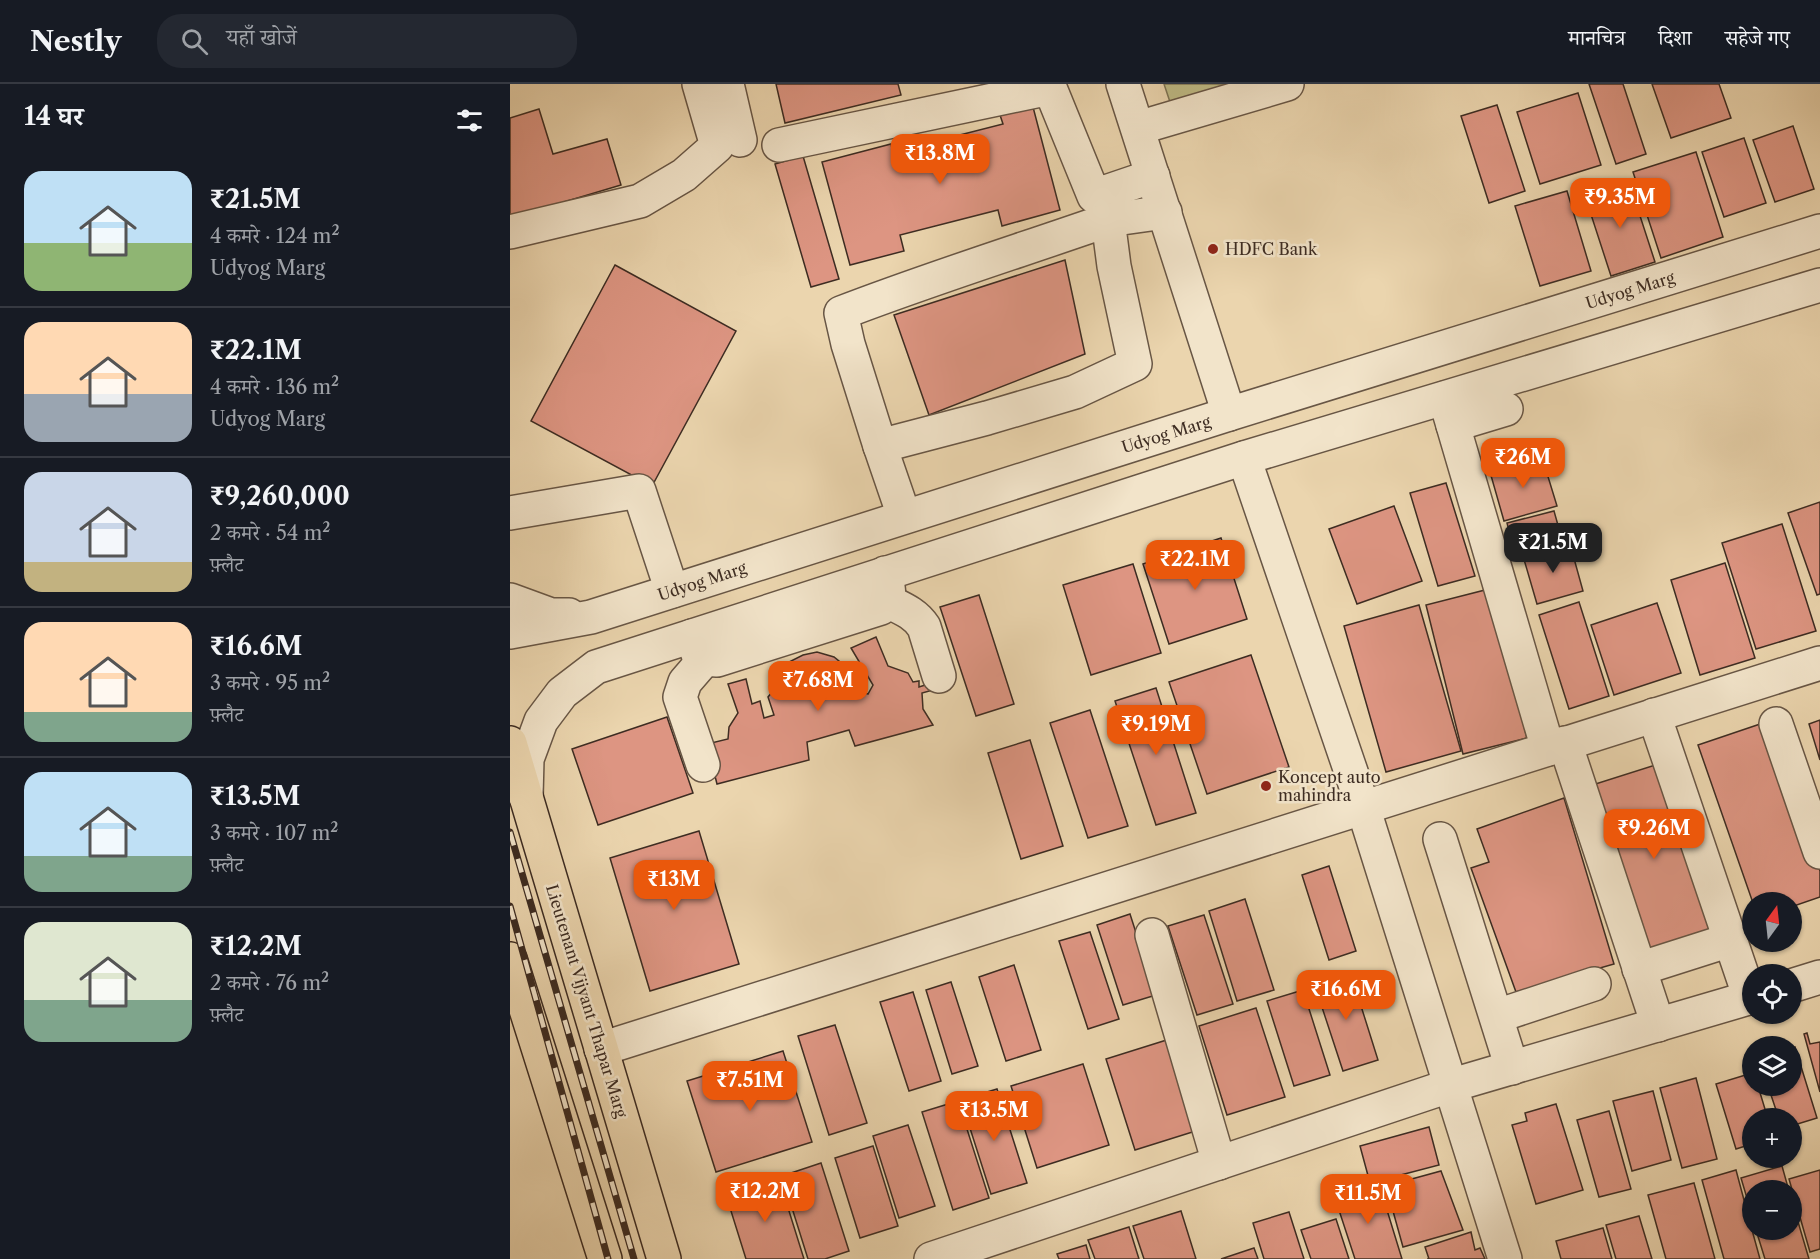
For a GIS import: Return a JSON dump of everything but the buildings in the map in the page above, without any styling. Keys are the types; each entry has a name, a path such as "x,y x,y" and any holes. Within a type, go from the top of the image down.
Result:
{"main road":[{"name":"Lieutenant Vijyant Thapar Marg","path":"510,743 664,1259"},
{"path":"510,959 605,1259"}],"street":[{"path":"510,232 640,201 684,175 717,146 699,84"},
{"path":"727,84 740,140"},
{"path":"1123,84 1229,414"},
{"path":"1138,128 1287,84"},
{"path":"779,145 1050,88 1094,196 1153,176"},
{"path":"904,516 848,344 841,313 922,282 989,262 1108,220 1165,212"},
{"path":"880,446 1075,392 1135,364 1114,266 1108,220"},
{"name":"Udyog Marg","path":"510,632 591,617 904,516 1820,231"},
{"path":"526,797 527,759 541,721 562,693 596,667 698,648 886,587 1244,458 1449,411 1820,285"},
{"path":"1449,411 1506,409"},
{"path":"1449,411 1556,746 1658,1025"},
{"path":"1244,458 1363,807 1505,1259"},
{"path":"510,513 639,491 672,591"},
{"path":"886,587 924,627 939,676"},
{"path":"510,600 551,615 591,617"},
{"path":"698,648 681,697 703,765"},
{"path":"601,1049 1820,663"},
{"path":"1654,715 1742,928"},
{"path":"1776,724 1820,852"},
{"path":"1690,754 1742,925"},
{"path":"1440,839 1512,1068"},
{"path":"1152,935 1219,1163"},
{"path":"1639,969 1742,939"},
{"path":"1802,983 1820,977"},
{"path":"1497,1016 1594,984"},
{"path":"930,1259 1449,1086 1658,1025 1742,995"}],"shaded area":[{"path":"1164,84 1272,84 1174,114"}],"railway":[{"path":"510,832 634,1259"},
{"path":"510,906 608,1259"}],"place":[{"name":"HDFC Bank","path":"1213,249"},
{"name":"Koncept auto mahindra","path":"1266,786"}]}
